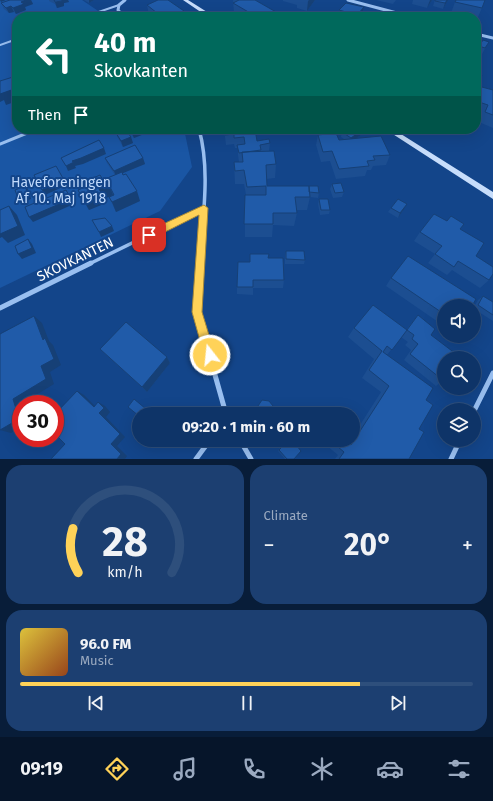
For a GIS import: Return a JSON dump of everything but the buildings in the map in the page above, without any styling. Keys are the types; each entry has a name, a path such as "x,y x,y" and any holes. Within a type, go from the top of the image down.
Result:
{"street":[{"path":"120,12 118,10 119,5 124,0"},
{"path":"185,0 204,12"},
{"path":"348,0 393,12"},
{"path":"481,35 493,38"},
{"path":"200,134 205,173 197,312 224,407"},
{"path":"396,134 493,196"},
{"name":"SKOVKANTEN","path":"0,308 204,208"},
{"path":"478,403 493,372"},
{"path":"196,459 205,447"},
{"path":"244,447 251,459"},
{"path":"451,459 457,447"}],"lane":[{"path":"99,12 119,5"},
{"path":"0,45 12,41"},
{"path":"0,144 25,134"}],"green space":[{"name":"Haveforeningen Af 10. Maj 1918","path":"0,0 82,0 100,12 12,12 12,134 185,134 192,167 160,211 0,288"}],"route":[{"path":"149,235 204,208 197,312 210,355"}]}
